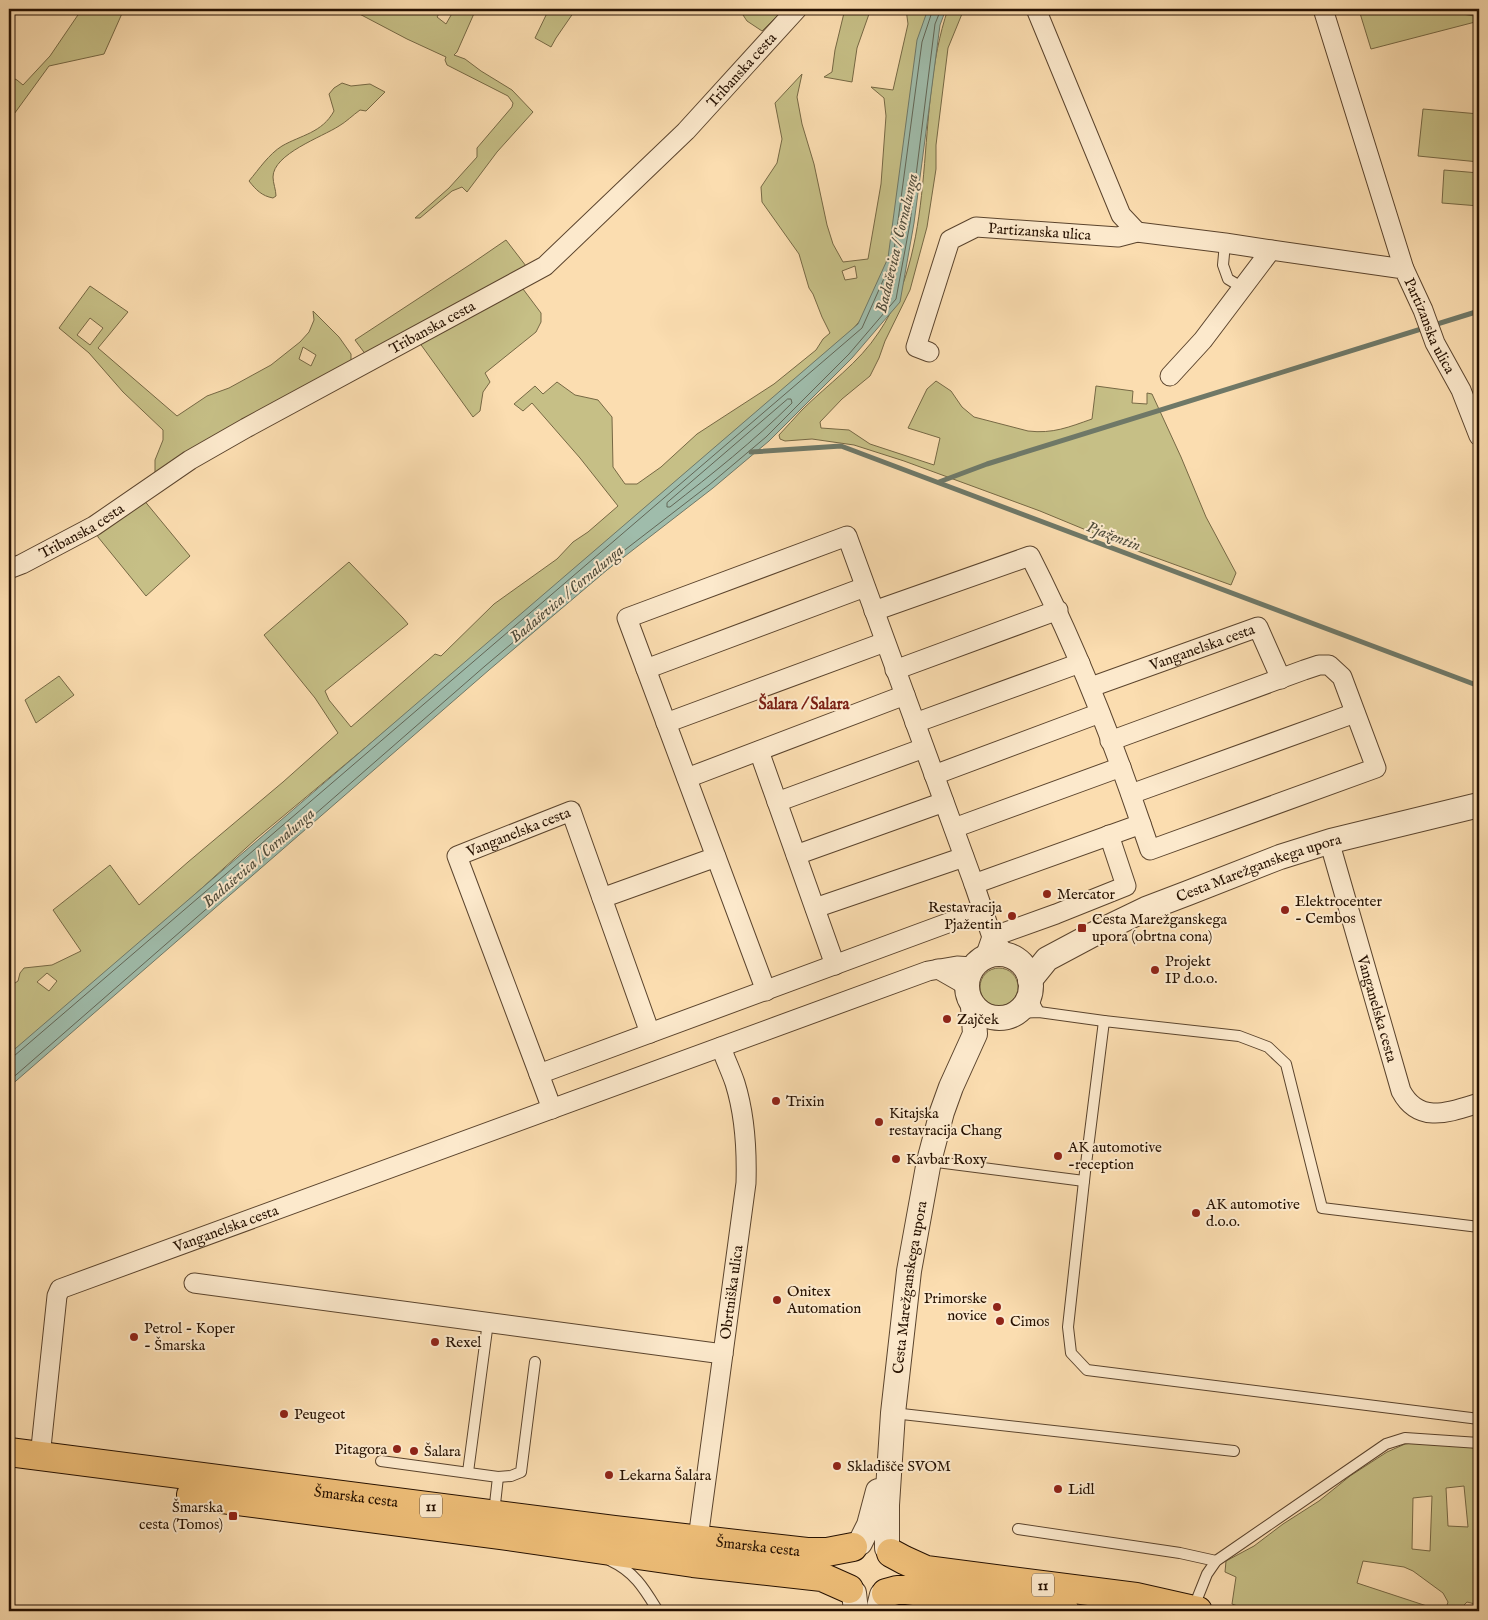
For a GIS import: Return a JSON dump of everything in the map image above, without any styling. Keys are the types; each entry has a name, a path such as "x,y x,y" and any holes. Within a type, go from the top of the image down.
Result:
{"main road":[{"name":"Šmarska cesta","path":"9,1452 698,1539 817,1552 828,1552 857,1545"},
{"name":"Šmarska cesta","path":"9,1471 601,1549 693,1563 822,1577 853,1598"},
{"name":"11","path":"857,1545 875,1542 904,1560 926,1570 1136,1597 1195,1610"},
{"path":"853,1598 844,1581 842,1563 846,1554 857,1545"},
{"path":"882,1600 896,1578 896,1561 889,1551"},
{"name":"11","path":"853,1598 882,1600 897,1590 907,1590 1065,1611"}],"street":[{"name":"Tribanska cesta","path":"9,569 94,526 190,460 546,266 686,131 797,9"},
{"path":"1036,9 1121,215 1136,232"},
{"name":"Partizanska ulica","path":"1323,9 1404,269 1423,310 1435,343 1460,390 1479,436"},
{"name":"Partizanska ulica","path":"929,352 916,347 950,240 976,227 1118,237 1136,232 1404,269"},
{"path":"1170,376 1203,340 1270,250"},
{"path":"766,990 627,618 847,536 974,884 983,910 1002,982"},
{"path":"874,611 1030,556 1058,610 1091,687 1110,740 1131,794 1150,850 1376,768 1342,677 1329,665 1319,666 1281,679 1110,740"},
{"path":"646,670 865,587"},
{"path":"895,670 1058,610"},
{"name":"Vanganelska cesta","path":"1091,687 1258,627 1281,679"},
{"path":"666,723 885,642"},
{"path":"915,724 1080,663"},
{"path":"687,778 904,695"},
{"path":"934,776 1100,713"},
{"path":"1131,794 1355,713"},
{"path":"777,802 924,748"},
{"path":"759,751 835,965"},
{"path":"954,828 1121,767"},
{"path":"796,855 944,802"},
{"name":"Cesta Marežganskega upora","path":"857,1545 869,1525 876,1505 892,1413 909,1271 929,1161 942,1112 951,1087 975,1034 1002,982 1146,909 1280,857 1331,840 1479,805"},
{"name":"Vanganelska cesta","path":"552,1109 457,856 571,811 650,1033"},
{"path":"974,884 1141,824"},
{"name":"Vanganelska cesta","path":"40,1457 57,1296 60,1289 938,969 957,966 1002,982 1056,914 1126,886 1109,835"},
{"name":"Vanganelska cesta","path":"1331,840 1332,851 1398,1081 1406,1100 1414,1107 1437,1114 1479,1103"},
{"path":"602,898 716,857"},
{"path":"815,908 964,857"},
{"path":"539,1074 983,910"},
{"name":"Obrtniška ulica","path":"698,1539 746,1183 747,1146 735,1085 721,1048"},
{"path":"194,1283 724,1354"},
{"name":"Cesta Marežganskega upora","path":"889,1551 887,1505 892,1413"}],"lane":[{"path":"1225,243 1223,265 1228,279 1243,288"},
{"path":"1002,982 1104,1021 1239,1036 1268,1047 1286,1064 1322,1208 1479,1227"},
{"path":"1104,1021 1068,1327 1071,1353 1088,1370 1479,1419"},
{"path":"929,1161 1084,1181"},
{"path":"468,1472 488,1322"},
{"path":"381,1461 498,1477 511,1476 521,1472 535,1362"},
{"path":"892,1413 1234,1451"},
{"path":"1195,1610 1206,1574 1216,1561 1386,1444 1405,1438 1479,1443"},
{"path":"494,1514 498,1477"},
{"path":"1018,1530 1180,1553 1216,1561"},
{"path":"601,1549 606,1557 624,1567 633,1575 658,1611"}],"shaded area":[{"path":"82,9 124,9 104,54 49,66 9,121 9,76 23,85 50,56"},
{"path":"350,9 386,9 398,14 402,9 442,9 437,17 446,24 454,10 452,9 476,9 454,55 465,59 512,90 533,112 497,152 467,192 462,187 452,191 420,218 415,218 449,188 477,157 477,148 512,107 513,103 508,96 447,65 446,57"},
{"path":"549,9 576,9 551,47 535,38"},
{"path":"739,9 784,9 762,31 747,21"},
{"path":"906,9 929,9 898,232 870,309 852,330 414,707 257,838 9,1057 9,987 18,981 20,973 24,968 52,965 81,951 53,910 110,865 139,905 338,733 315,698 264,635 349,562 403,618 408,624 325,691 329,700 351,727 435,654 441,656 494,604 557,559 573,542 588,532 618,506 580,458 532,403 523,411 514,404 535,386 543,394 557,382 575,395 598,400 612,417 613,467 625,484 637,484 661,467 697,434 774,384 816,350 823,339 830,333 809,288 799,254 762,202 761,187 777,163 782,139 775,103 802,74 797,97 802,124 814,164 833,244 843,262 868,259 881,184 886,116 884,98 871,87 893,90 908,24","holes":["855,266 857,278 845,280 842,271","47,973 57,981 49,991 37,982"]},
{"path":"948,9 964,9 948,48 936,145 936,169 927,227 910,290 870,376 842,399 820,422 821,428 849,430 870,444 934,465 940,438 908,428 927,389 936,381 951,391 962,407 974,417 1037,432 1061,429 1092,419 1096,386 1133,391 1132,403 1147,404 1147,393 1152,394 1206,517 1236,573 1231,585 904,461 854,445 812,439 785,441 780,439 779,435 799,413 862,354 879,332 898,296 911,257 919,216 931,90 938,48"},
{"path":"1434,9 1474,16 1479,15 1479,21 1371,49 1359,10"},
{"path":"844,13 869,14 857,48 852,82 824,77 832,72"},
{"path":"342,83 351,86 370,84 385,92 366,111 360,110 342,124 300,147 281,161 275,169 273,177 276,196 273,198 260,192 249,181 277,149 311,133 329,118 334,111 329,94"},
{"path":"1423,109 1479,114 1479,162 1418,156"},
{"path":"1444,170 1479,173 1479,206 1442,203"},
{"path":"506,240 526,266 366,355 355,340"},
{"path":"90,286 128,312 98,348 177,416 207,396 229,388 271,365 300,342 309,332 314,320 313,311 339,337 351,354 351,364 155,476 155,460 163,440 163,430 123,392 89,353 59,328","holes":["90,318 103,328 90,345 77,335","303,347 316,355 311,366 299,359"]},
{"path":"515,288 523,289 541,313 541,322 536,332 485,373 490,382 483,392 480,411 473,417 419,342"},
{"path":"143,499 190,556 146,596 98,537 97,533"},
{"path":"59,676 74,695 36,723 25,700"},
{"path":"999,968 1012,974 1018,987 1012,1000 999,1006 986,1000 980,987 986,974"},
{"path":"1420,1442 1479,1447 1479,1605 1467,1602 1460,1611 1445,1611 1448,1602 1443,1593 1413,1571 1404,1567 1363,1561 1357,1583 1442,1611 1251,1611 1232,1604 1236,1577 1225,1572 1226,1561 1254,1546 1283,1524 1319,1501 1350,1476 1387,1452 1405,1444","holes":["1464,1486 1468,1527 1448,1526 1446,1488","1432,1496 1430,1551 1412,1549 1413,1498"]}],"water":[{"name":"Badaševica / Cornalunga","path":"928,9 946,9 940,25 914,223 900,302 852,358 769,441 713,488 607,570 489,670 9,1087 9,1054 858,324 888,258 917,40"}],"waterway":[{"path":"939,482 987,464 1479,311"},
{"name":"Pjažentin","path":"751,452 841,446 1479,686"}],"place":[{"name":"Mercator","path":"1047,894"},
{"name":"Elektrocenter - Cembos","path":"1285,910"},
{"name":"Restavracija Pjažentin","path":"1012,916"},
{"name":"Cesta Marežganskega upora (obrtna cona)","path":"1082,928"},
{"name":"Projekt IP d.o.o.","path":"1155,970"},
{"name":"Zajček","path":"947,1019"},
{"name":"Trixin","path":"776,1101"},
{"name":"Kitajska restavracija Chang","path":"879,1122"},
{"name":"AK automotive -reception","path":"1058,1156"},
{"name":"Kavbar Roxy","path":"896,1159"},
{"name":"AK automotive d.o.o.","path":"1196,1213"},
{"name":"Onitex Automation","path":"777,1300"},
{"name":"Primorske novice","path":"997,1307"},
{"name":"Cimos","path":"1000,1321"},
{"name":"Petrol - Koper - Šmarska","path":"134,1337"},
{"name":"Rexel","path":"435,1342"},
{"name":"Peugeot","path":"284,1414"},
{"name":"Pitagora","path":"397,1449"},
{"name":"Šalara","path":"414,1451"},
{"name":"Skladišče SVOM","path":"837,1466"},
{"name":"Lekarna Šalara","path":"609,1475"},
{"name":"Lidl","path":"1058,1489"},
{"name":"Šmarska cesta (Tomos)","path":"233,1516"}],"district":[{"name":"Šalara / Salara","path":"804,703"}]}
